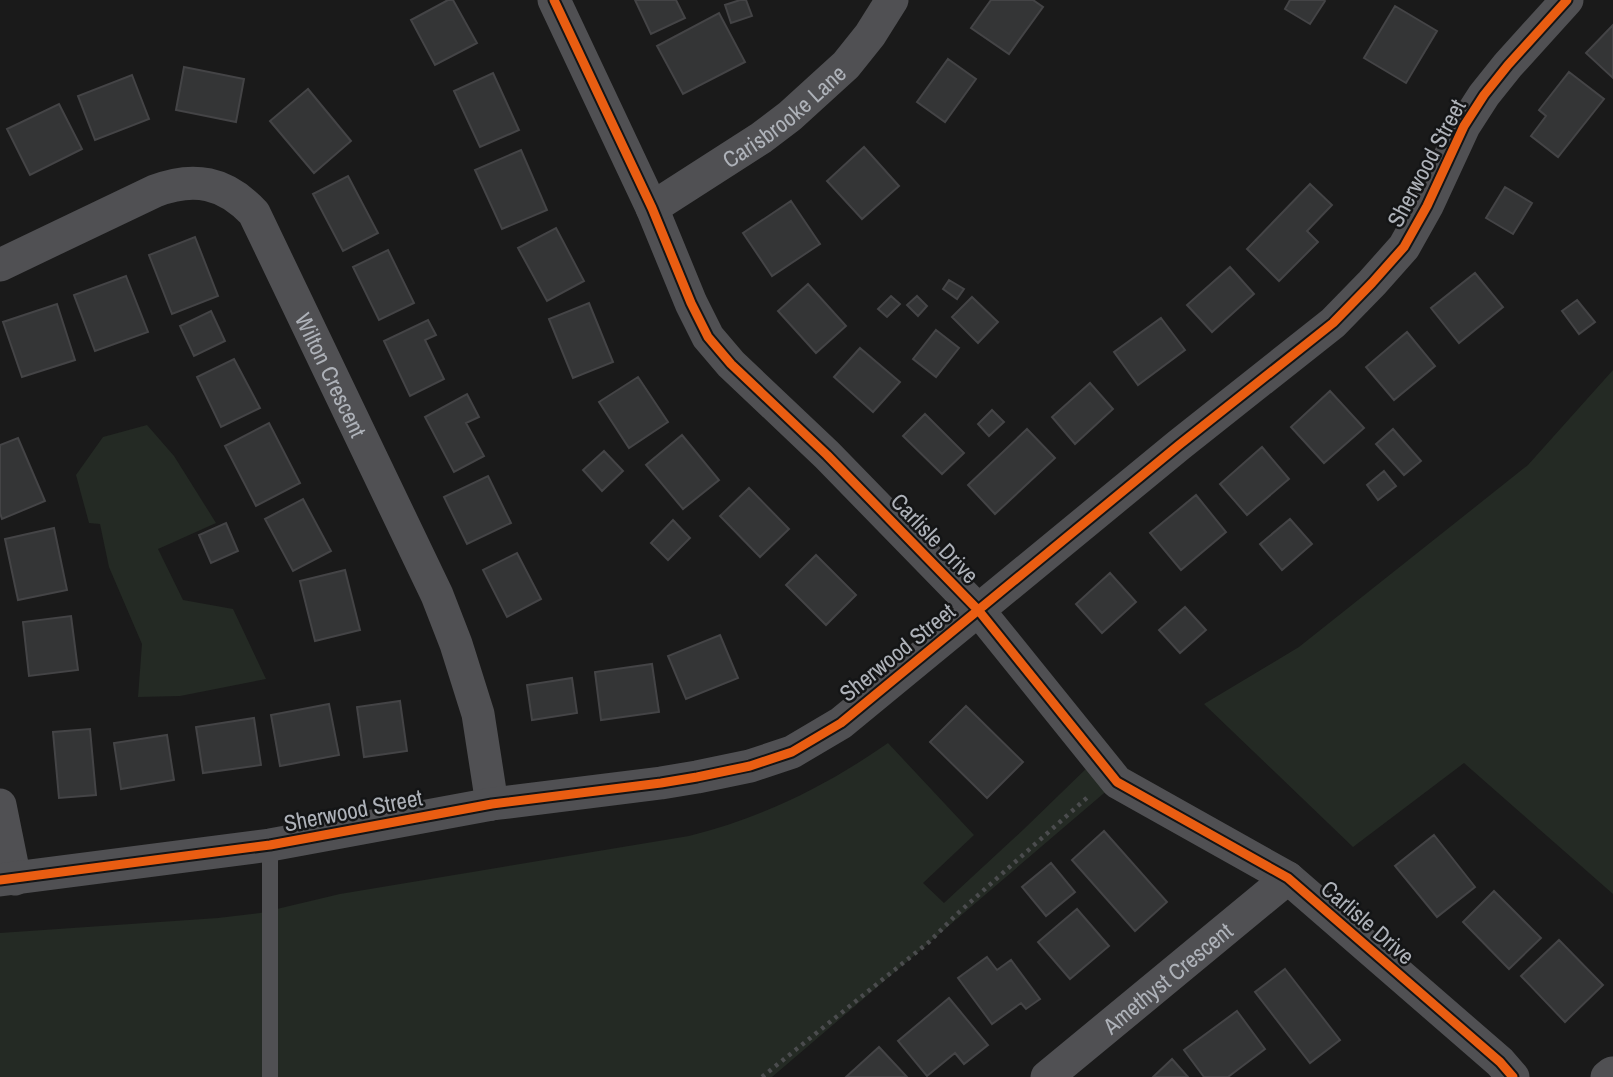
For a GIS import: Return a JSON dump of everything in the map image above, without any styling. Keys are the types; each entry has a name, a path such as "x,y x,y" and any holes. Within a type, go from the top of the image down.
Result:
{"street":[{"name":"Carlisle Drive","path":"554,0 652,208 691,303 708,337 731,363 827,455 979,611 1117,782 1288,878 1500,1062 1513,1077"},
{"name":"Carisbrooke Lane","path":"652,208 761,138 790,116 846,65 870,35 892,0"},
{"name":"Sherwood Street","path":"8,880 270,845 492,804 661,783 750,766 792,752 841,723 1179,445 1333,323 1404,247 1427,206 1464,126 1484,95 1567,0"},
{"name":"Wilton Crescent","path":"0,265 175,184 192,182 219,187 245,204 254,214 438,595 478,714 492,804"},
{"path":"0,805 8,880"},
{"name":"Amethyst Crescent","path":"1047,1077 1288,878"}],"lane":[{"path":"270,845 270,1077"}],"path":[{"path":"762,1077 929,942 1113,774 1117,782"}],"shaded area":[{"path":"1613,370 1613,894 1464,763 1353,847 1204,704 1299,647 1528,465"},
{"path":"147,425 174,456 216,523 158,549 183,600 233,609 266,679 180,696 138,697 142,644 109,567 100,524 89,523 76,475 103,437"},
{"path":"888,743 974,835 923,883 944,903 1093,762 1117,782 772,1077 0,1077 0,933 260,913 340,894 689,836 742,820 793,799"}],"building":[{"path":"448,0 453,0 477,43 435,65 411,20"},
{"path":"635,0 676,0 685,18 651,34"},
{"path":"746,0 752,16 731,23 725,5"},
{"path":"991,0 1033,0 1043,7 1009,54 971,28"},
{"path":"1290,0 1325,1 1310,24 1285,9"},
{"path":"1395,6 1437,31 1406,83 1364,58"},
{"path":"719,13 745,62 683,94 657,46"},
{"path":"1613,25 1613,78 1586,53"},
{"path":"948,59 976,79 945,122 917,102"},
{"path":"184,67 244,79 236,122 176,110"},
{"path":"1569,72 1604,99 1558,157 1531,136 1546,116 1539,110"},
{"path":"493,73 519,130 480,147 454,91"},
{"path":"132,75 149,119 95,140 78,96"},
{"path":"308,89 351,141 314,173 270,121"},
{"path":"59,104 82,149 30,175 7,129"},
{"path":"864,147 899,186 862,219 827,181"},
{"path":"521,150 547,210 502,229 475,170"},
{"path":"348,176 378,233 343,251 313,194"},
{"path":"1310,184 1332,205 1307,231 1318,242 1279,281 1247,249"},
{"path":"1505,187 1532,203 1513,234 1486,218"},
{"path":"791,201 820,244 772,276 743,233"},
{"path":"556,228 584,281 547,301 518,248"},
{"path":"195,237 218,296 172,314 149,255"},
{"path":"388,250 414,303 379,320 353,267"},
{"path":"1230,267 1254,294 1212,332 1187,305"},
{"path":"1475,273 1503,307 1459,343 1431,308"},
{"path":"126,276 148,332 95,351 74,295"},
{"path":"949,280 964,289 957,299 943,289"},
{"path":"808,284 846,326 816,353 778,311"},
{"path":"891,296 900,304 887,317 878,309"},
{"path":"917,296 927,306 918,316 907,305"},
{"path":"972,297 998,322 978,343 952,317"},
{"path":"1577,300 1595,322 1579,334 1562,311"},
{"path":"589,303 613,362 573,378 549,319"},
{"path":"57,304 75,360 22,377 3,322"},
{"path":"211,311 225,341 194,356 180,326"},
{"path":"1161,318 1185,350 1138,385 1114,352"},
{"path":"428,320 436,335 425,340 444,379 410,396 384,341"},
{"path":"936,330 959,348 936,377 913,359"},
{"path":"1407,332 1435,366 1394,400 1366,367"},
{"path":"860,348 900,382 873,412 834,377"},
{"path":"234,359 260,408 221,427 197,377"},
{"path":"638,377 668,422 629,448 599,402"},
{"path":"1090,383 1113,409 1075,444 1052,417"},
{"path":"1330,391 1364,428 1324,463 1291,427"},
{"path":"467,394 479,417 466,423 484,456 454,472 425,417"},
{"path":"992,410 1004,422 989,436 978,424"},
{"path":"925,414 964,453 942,474 903,436"},
{"path":"269,423 300,483 256,506 225,446"},
{"path":"1027,429 1055,458 995,514 968,485"},
{"path":"1393,429 1421,461 1404,475 1376,444"},
{"path":"682,435 719,480 683,509 646,465"},
{"path":"18,438 45,501 2,519 0,445"},
{"path":"1262,447 1289,479 1247,515 1220,484"},
{"path":"604,451 623,471 602,491 583,470"},
{"path":"1384,471 1396,486 1378,500 1367,485"},
{"path":"488,476 511,523 467,544 444,497"},
{"path":"749,488 789,529 760,557 720,516"},
{"path":"1196,495 1226,532 1181,570 1150,533"},
{"path":"303,499 331,551 293,571 265,519"},
{"path":"1290,519 1312,544 1282,570 1260,544"},
{"path":"673,520 690,538 668,560 651,543"},
{"path":"226,523 238,551 211,563 199,535"},
{"path":"54,528 67,590 18,600 5,539"},
{"path":"517,553 541,599 507,617 483,570"},
{"path":"816,555 856,595 826,625 786,585"},
{"path":"345,570 360,630 315,641 300,581"},
{"path":"1110,573 1136,602 1102,633 1076,604"},
{"path":"1185,607 1206,630 1180,653 1159,630"},
{"path":"71,616 78,670 29,676 23,622"},
{"path":"720,635 738,678 686,699 668,656"},
{"path":"652,664 659,712 601,720 595,672"},
{"path":"572,678 577,713 532,720 527,685"},
{"path":"400,701 407,751 364,757 357,707"},
{"path":"329,704 339,755 280,766 271,715"},
{"path":"966,706 1023,762 987,798 930,742"},
{"path":"254,718 261,765 203,773 196,727"},
{"path":"90,729 96,795 59,798 53,732"},
{"path":"167,735 174,780 121,789 114,743"},
{"path":"1104,831 1167,902 1135,931 1072,860"},
{"path":"1434,835 1475,887 1437,917 1395,866"},
{"path":"1051,863 1075,892 1046,916 1022,887"},
{"path":"1494,891 1541,938 1509,969 1463,922"},
{"path":"1077,909 1109,946 1070,979 1038,942"},
{"path":"1559,940 1603,985 1565,1022 1521,976"},
{"path":"987,957 997,970 1011,960 1040,999 1026,1009 1021,1003 992,1024 958,978"},
{"path":"1285,969 1340,1040 1310,1063 1255,992"},
{"path":"949,998 988,1045 964,1064 955,1053 927,1076 898,1041"},
{"path":"1237,1011 1265,1049 1228,1077 1204,1077 1184,1050"},
{"path":"879,1047 907,1077 846,1077"},
{"path":"1172,1059 1188,1077 1153,1077"}],"cycle path":[{"path":"554,0 652,208 691,303 708,337 731,364 827,455 979,611 1117,782 1288,878 1500,1062 1513,1077"},
{"path":"0,880 270,845 492,804 661,783 750,766 792,752 841,723 1179,445 1333,323 1404,247 1427,206 1464,126 1484,95 1567,0"}]}
